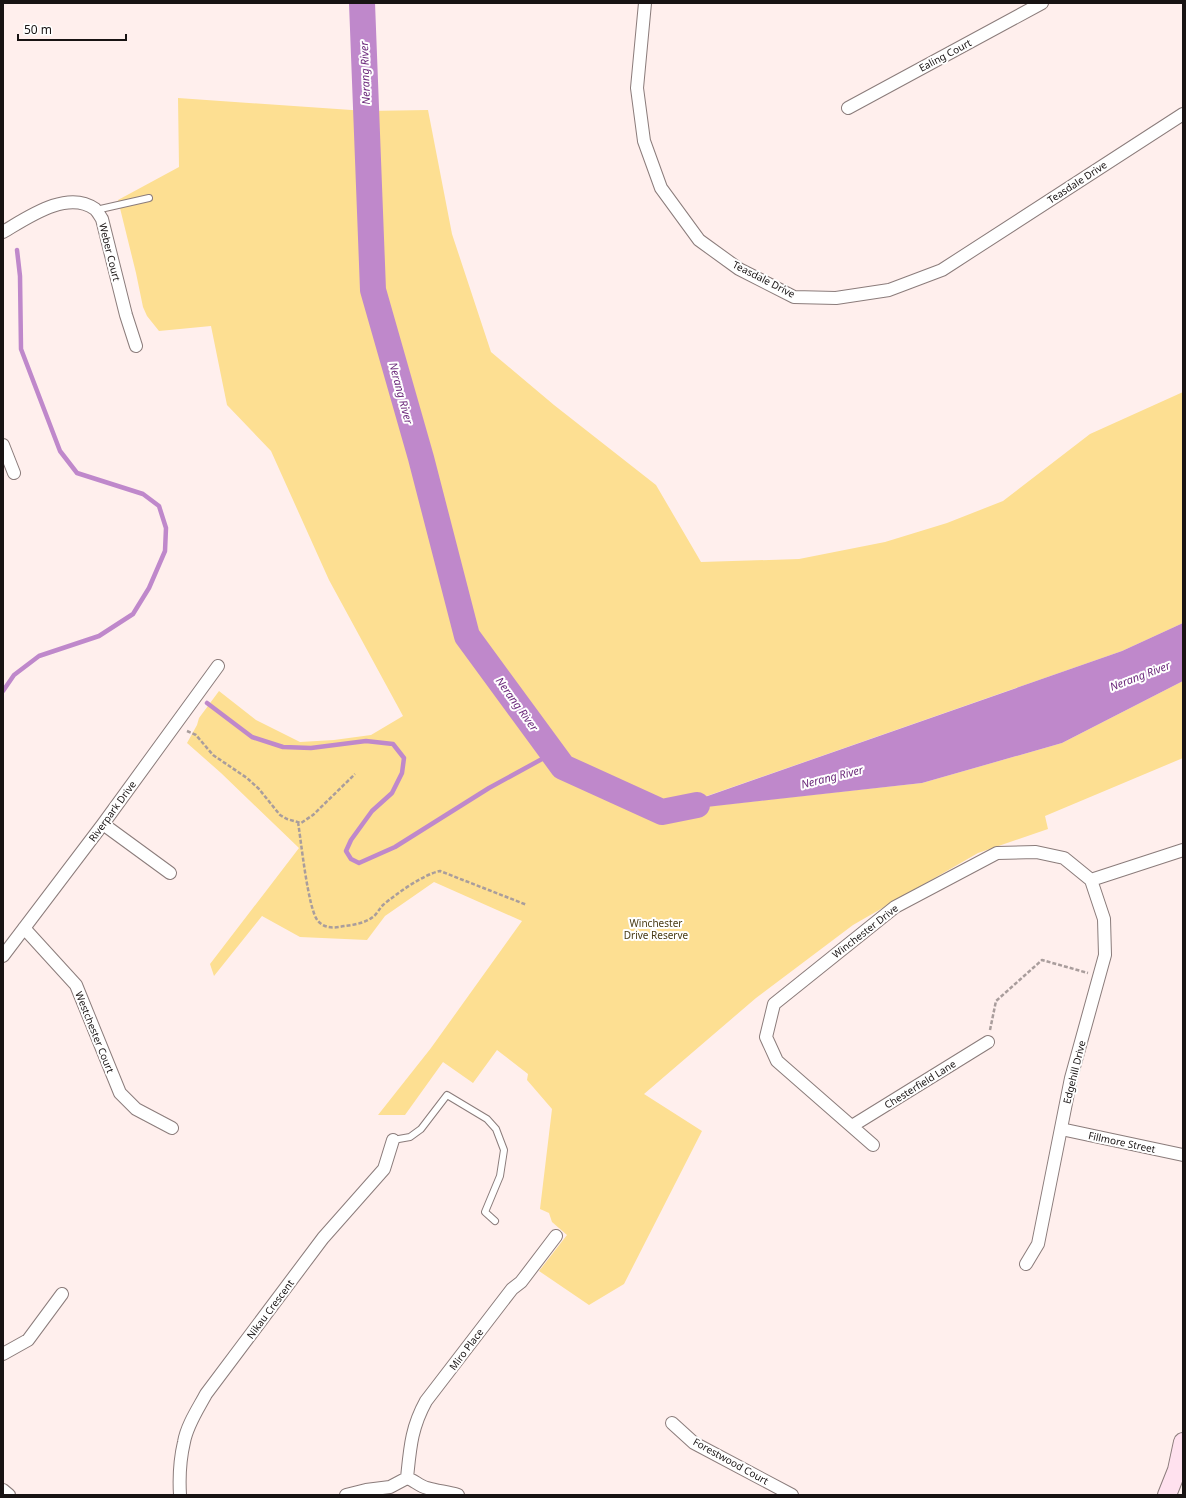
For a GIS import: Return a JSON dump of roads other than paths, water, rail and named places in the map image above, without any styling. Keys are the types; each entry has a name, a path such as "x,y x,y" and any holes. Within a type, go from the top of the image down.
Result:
{"main road":[{"path":"1167,1495 1172,1486 1177,1470 1183,1442"}],"street":[{"name":"Teasdale Drive","path":"645,3 637,88 644,141 661,188 699,240 739,269 794,297 836,298 889,290 942,270 1183,114"},
{"name":"Ealing Court","path":"848,108 1042,3"},
{"name":"Weber Court","path":"3,232 31,215 58,204 70,202 84,204 96,210 102,220 126,315 136,346"},
{"path":"3,445 14,473"},
{"name":"Riverpark Drive","path":"3,956 103,824 218,666"},
{"path":"103,824 170,873"},
{"path":"1091,880 1183,850"},
{"name":"Winchester Drive","path":"873,1144 778,1061 766,1037 774,1004 895,907 997,853 1036,852 1064,858 1091,880"},
{"name":"Edgehill Drive","path":"1026,1264 1038,1244 1071,1078 1105,955 1104,919 1091,880"},
{"name":"Westchester Court","path":"24,928 76,985 120,1093 136,1109 172,1128"},
{"name":"Chesterfield Lane","path":"852,1126 988,1042"},
{"name":"Fillmore Street","path":"1061,1129 1183,1155"},
{"name":"Nikau Crescent","path":"180,1495 179,1484 184,1442 194,1416 206,1394 323,1238 384,1169 393,1140"},
{"name":"Miro Place","path":"407,1478 411,1440 420,1412 426,1401 512,1289 521,1282 556,1236"},
{"path":"3,1354 28,1340 62,1294"},
{"name":"Forestwood Court","path":"672,1423 694,1443 792,1495"},
{"path":"346,1495 366,1490 390,1488 407,1478 422,1486 458,1495"},
{"path":"3,1490 9,1495"}],"lane":[{"path":"96,210 149,198"},
{"path":"393,1140 410,1137 421,1129 447,1094 487,1119 496,1129 504,1150 500,1176 485,1212 495,1221"}],"water":[{"path":"1183,623 1183,681 1062,743 922,783 662,812 1122,651"}],"waterway":[{"name":"Nerang River","path":"362,3 373,290 421,458 467,636 563,767 662,812 697,805"},
{"path":"3,691 14,675 39,656 99,636 133,614 149,588 165,551 166,528 159,506 143,494 77,473 60,451 21,349 20,276 17,250"},
{"path":"207,703 252,737 283,747 311,748 366,741 393,744 404,758 402,773 392,793 372,811 351,840 346,851 351,859 359,863 395,847 489,788 553,753"}],"park label":[{"name":"Winchester Drive Reserve","path":"656,928"}]}
